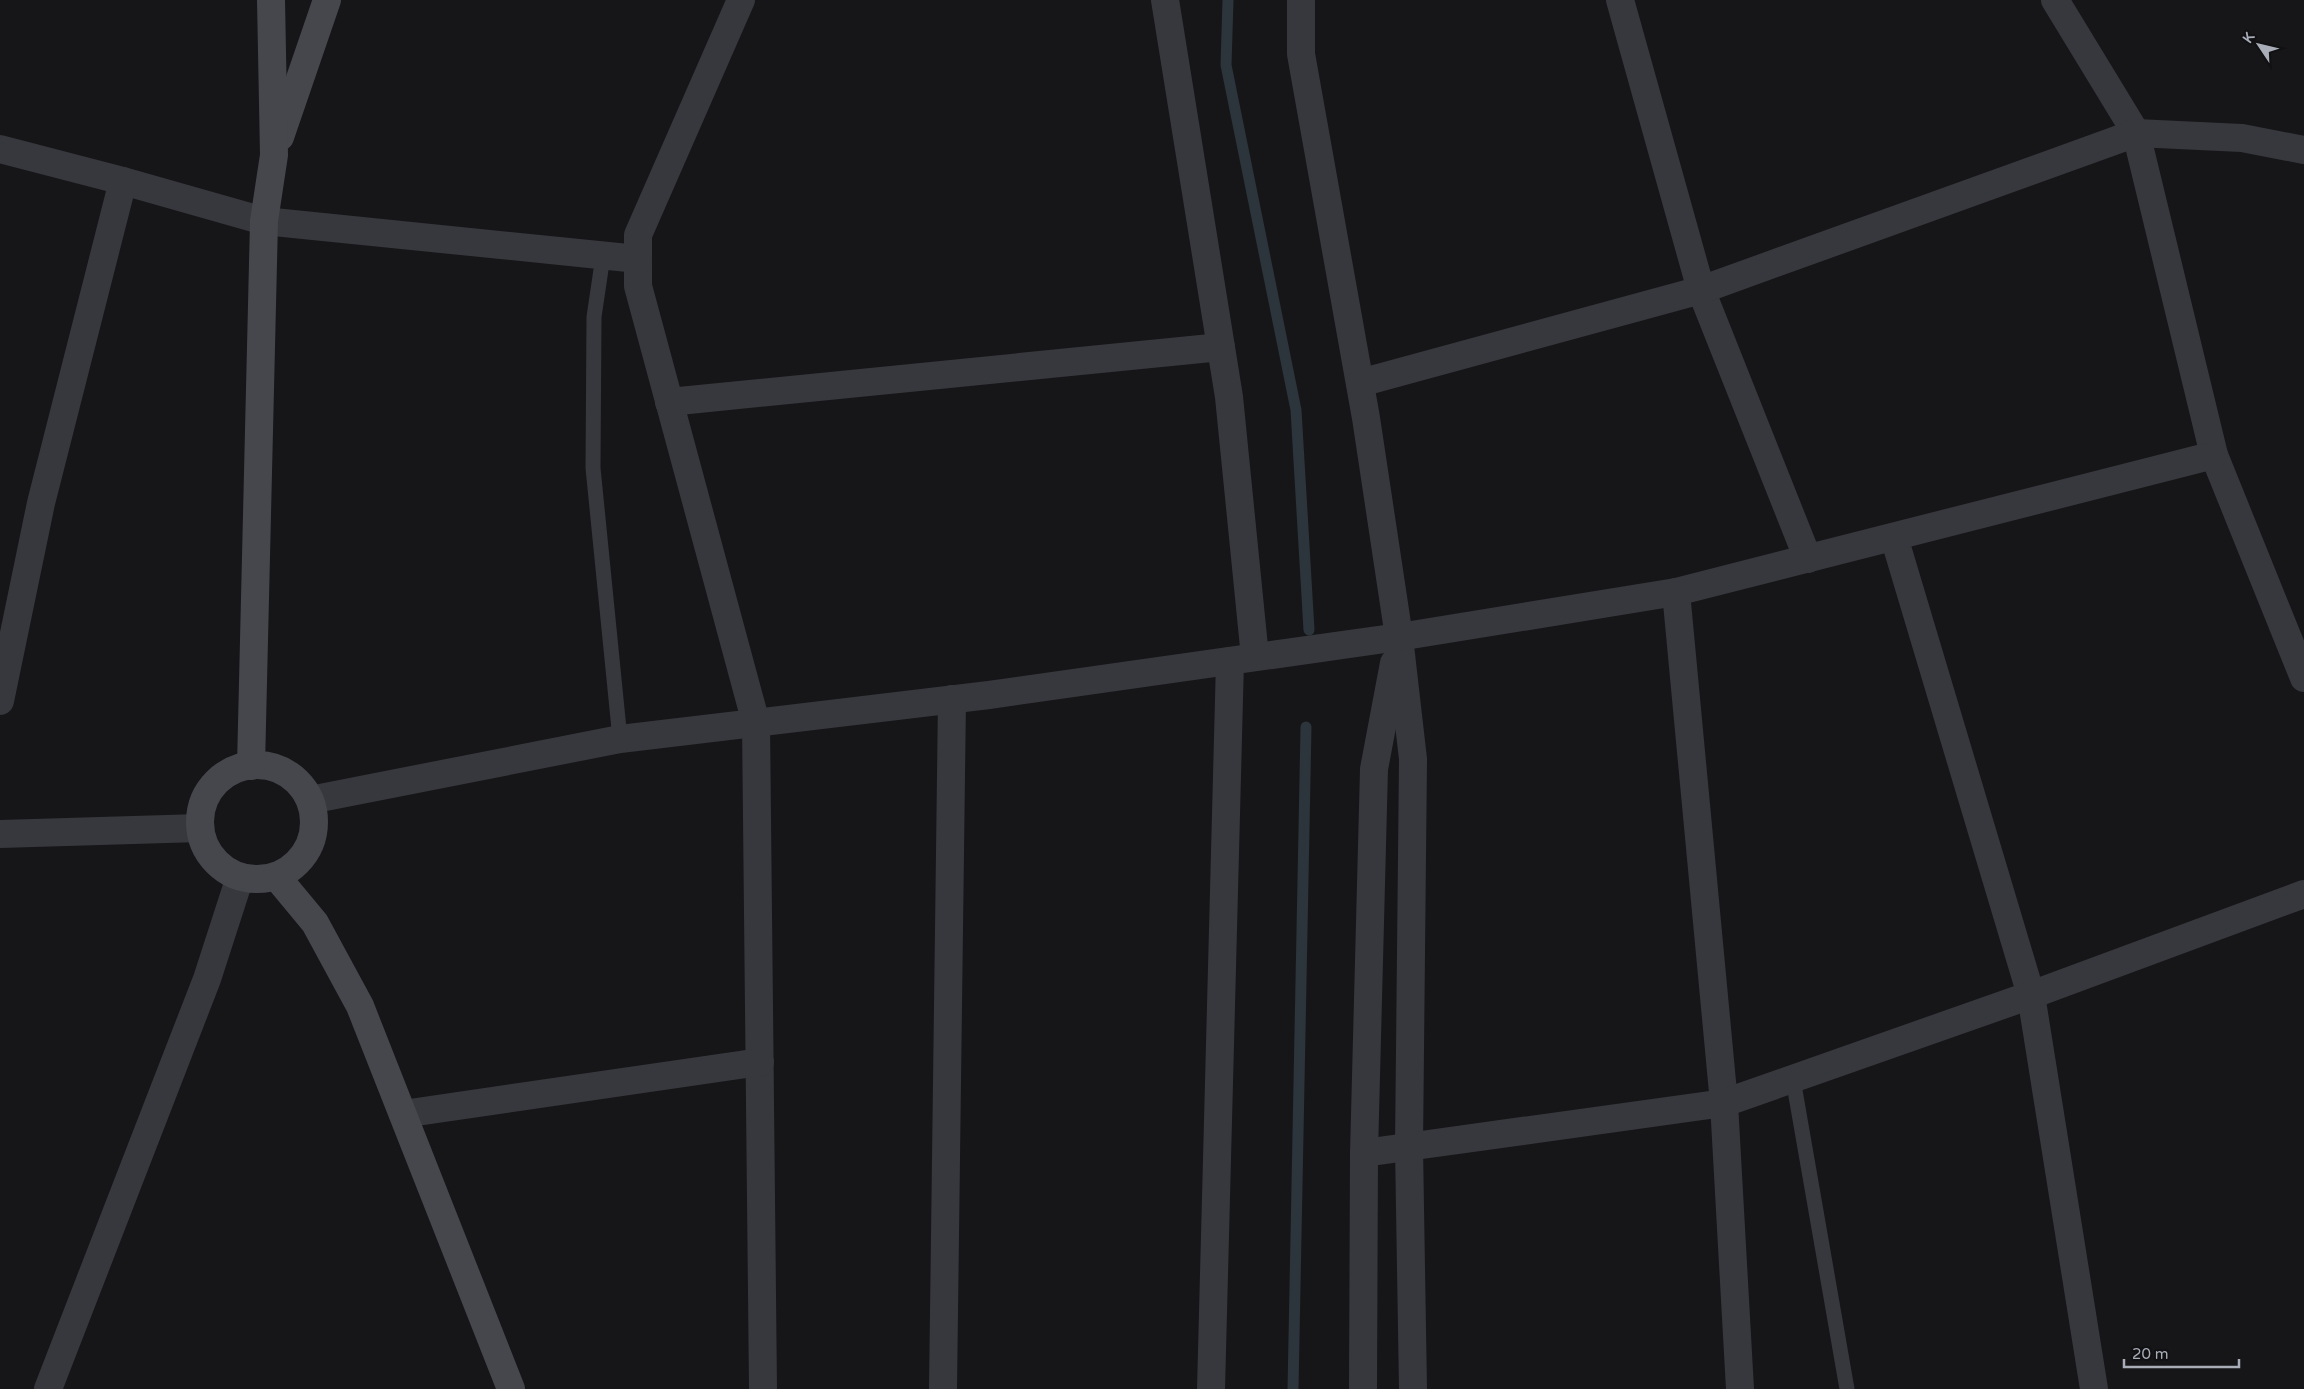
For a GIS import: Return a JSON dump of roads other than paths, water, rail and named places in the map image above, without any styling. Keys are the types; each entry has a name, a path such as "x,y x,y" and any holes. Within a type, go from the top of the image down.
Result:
{"street":[{"path":"251,766 264,221 274,155 271,0"},
{"path":"274,155 327,0"},
{"path":"741,0 638,235 638,286 756,723 763,1389"},
{"path":"1165,0 1229,397 1242,659 1211,1389"},
{"path":"1301,0 1301,54 1360,383 1399,637 1413,759 1409,1147 1412,1389"},
{"path":"1620,0 1701,290 1808,559"},
{"path":"2055,0 2136,133 2214,456 2304,678"},
{"path":"1360,383 1701,290 2136,133 2242,138 2304,150"},
{"path":"0,149 264,221 638,259"},
{"path":"0,701 11,588 41,503 123,181"},
{"path":"669,402 1221,347"},
{"path":"310,800 620,739 952,699 1242,659 1399,637 1676,592 2214,456"},
{"path":"1894,537 2032,995 2094,1389"},
{"path":"1676,592 1724,1103 1740,1389"},
{"path":"1363,1389 1364,1153 1374,769 1399,637"},
{"path":"943,1389 952,699"},
{"path":"251,766 269,767 286,773 300,785 310,800 314,818 313,836 305,853 293,867 276,876 258,880 240,877 225,870 213,858 204,844 200,828 202,812 208,794 219,780 233,771 251,766"},
{"path":"0,834 200,828"},
{"path":"276,876 315,923 360,1006 511,1389"},
{"path":"48,1389 204,988 240,877"},
{"path":"1364,1153 1724,1103 2032,995 2304,894"},
{"path":"403,1114 760,1062"}],"lane":[{"path":"603,256 594,317 593,468 620,739"},
{"path":"1793,1079 1847,1389"}],"waterway":[{"path":"1228,0 1226,65 1296,410 1309,630"},
{"path":"1293,1389 1306,727"}]}
